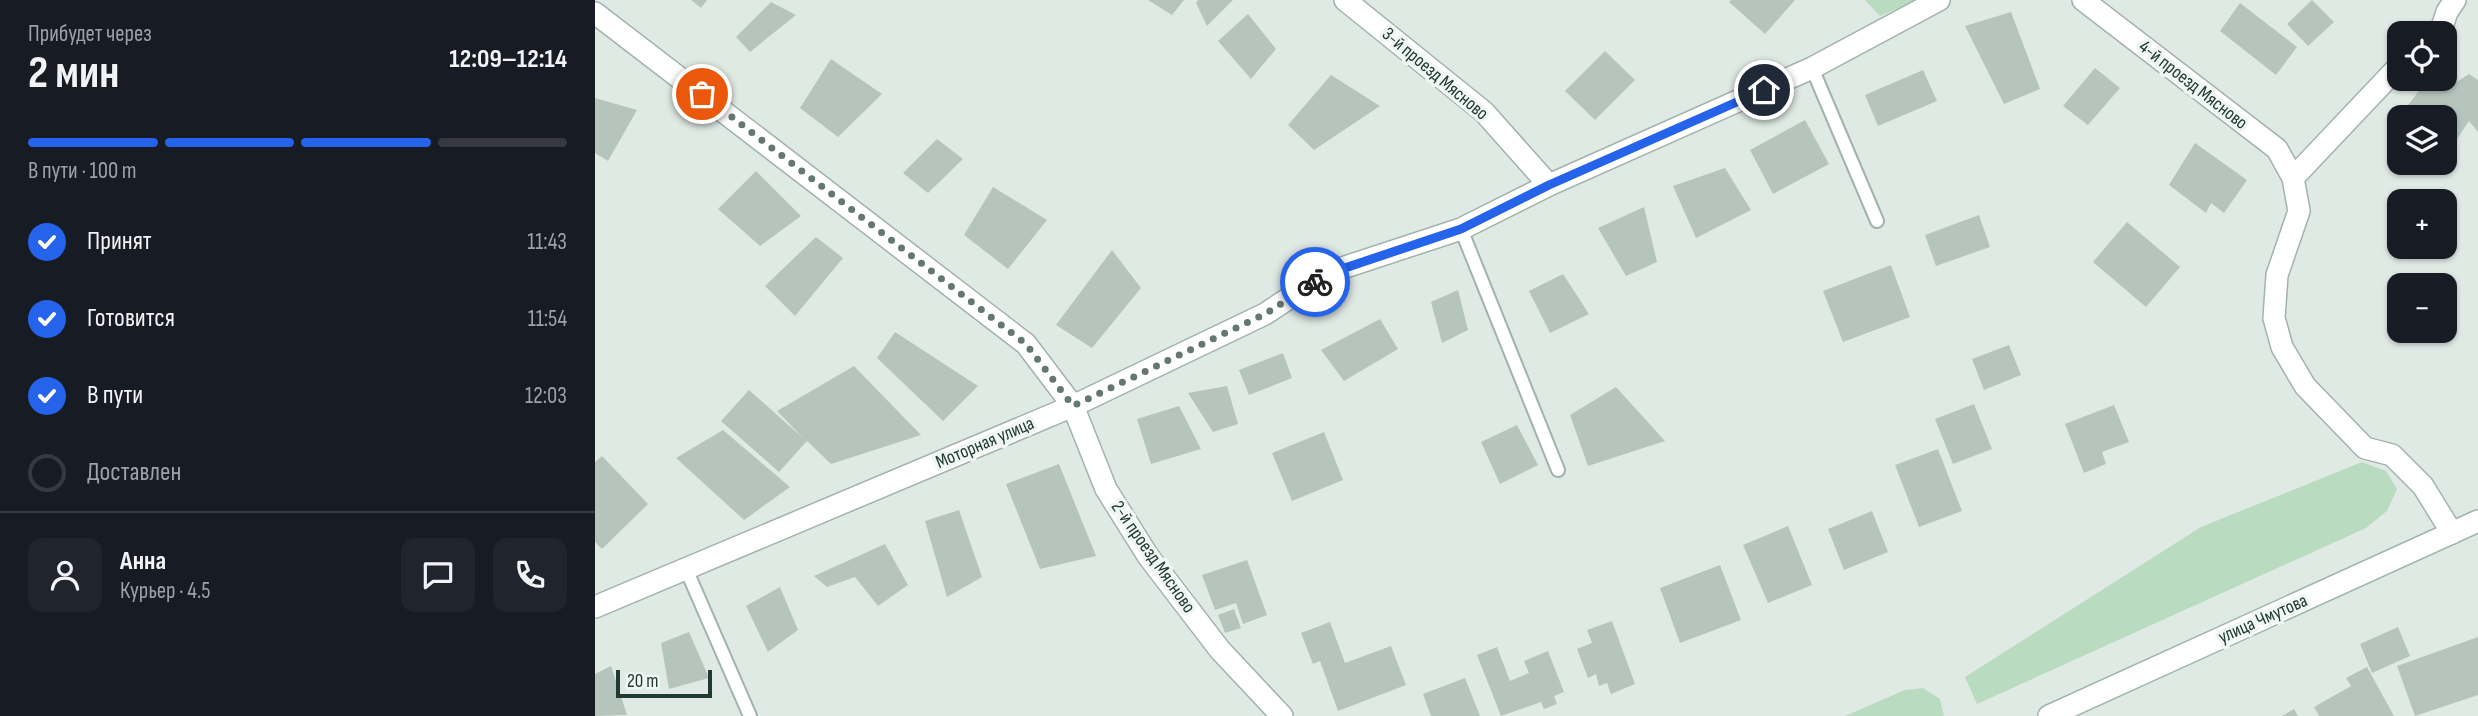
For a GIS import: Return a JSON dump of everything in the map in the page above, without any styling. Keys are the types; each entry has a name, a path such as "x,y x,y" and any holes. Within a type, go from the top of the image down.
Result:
{"street":[{"name":"3-й проезд Мясново","path":"1345,0 1484,112 1549,185"},
{"name":"Моторная улица","path":"595,607 1073,406 1265,314 1327,274 1461,229 1549,185 1812,68 1939,0"},
{"name":"4-й проезд Мясново","path":"2083,0 2277,149 2293,178"},
{"path":"2445,21 2455,0"},
{"name":"2-й проезд Мясново","path":"595,13 1026,344 1073,406 1106,489 1148,556 1220,650 1282,716"},
{"path":"2387,79 2293,178 2299,211 2277,275 2274,318 2282,347 2305,386 2365,447 2392,455 2423,486 2452,533"},
{"name":"улица Чмутова","path":"2049,716 2477,523"}],"lane":[{"path":"1812,68 1877,220"},
{"path":"1461,229 1558,470"},
{"path":"686,569 750,716"}],"green space":[{"path":"1865,0 1916,0 1880,16"},
{"path":"2362,462 2386,471 2397,489 2387,511 2366,528 1977,704 1965,677 2201,527"},
{"path":"1923,688 1940,699 1944,716 1845,716 1905,690"}],"building":[{"path":"691,0 707,0 701,8"},
{"path":"1148,0 1184,0 1172,15"},
{"path":"1198,0 1233,0 1207,26 1196,3"},
{"path":"1795,0 1765,34 1729,2"},
{"path":"2312,0 2334,22 2308,46 2287,24"},
{"path":"771,2 796,15 750,52 736,37"},
{"path":"2240,3 2297,47 2276,75 2220,31"},
{"path":"2011,12 2040,89 2004,104 1965,26"},
{"path":"1248,14 1276,49 1251,79 1218,41"},
{"path":"1605,51 1635,80 1595,120 1565,91"},
{"path":"831,59 882,94 838,137 800,108"},
{"path":"2095,68 2120,88 2088,125 2063,106"},
{"path":"1923,70 1937,101 1878,126 1865,95"},
{"path":"2469,74 2478,80 2478,132 2469,121 2457,139 2457,105 2408,105 2419,91 2457,91 2457,82"},
{"path":"1331,75 1380,106 1314,150 1288,125"},
{"path":"595,98 637,110 608,161 595,153"},
{"path":"1805,120 1829,164 1773,194 1750,150"},
{"path":"937,139 963,159 928,193 903,173"},
{"path":"2195,143 2247,180 2224,213 2211,203 2206,213 2169,185"},
{"path":"1725,168 1751,210 1696,238 1673,186"},
{"path":"756,171 801,216 760,246 718,209"},
{"path":"993,187 1047,220 1008,269 964,235"},
{"path":"1644,207 1657,262 1626,276 1598,228"},
{"path":"1979,215 1990,247 1936,266 1925,235"},
{"path":"2127,222 2180,267 2146,307 2093,262"},
{"path":"816,237 843,258 795,316 765,286"},
{"path":"1112,250 1141,288 1092,348 1056,325"},
{"path":"1891,265 1910,317 1843,342 1823,291"},
{"path":"1563,274 1589,314 1550,333 1529,291"},
{"path":"1458,290 1468,330 1442,343 1431,302"},
{"path":"1380,319 1398,349 1344,381 1321,350"},
{"path":"895,332 978,386 943,421 877,358"},
{"path":"2009,345 2021,375 1984,390 1972,359"},
{"path":"1283,353 1292,378 1249,395 1239,370"},
{"path":"854,366 921,435 831,464 807,441 779,472 721,421 749,390 803,438 777,411"},
{"path":"1227,386 1238,424 1213,432 1188,393"},
{"path":"1616,387 1665,441 1588,466 1570,415"},
{"path":"1974,404 1992,449 1953,464 1935,419"},
{"path":"2114,405 2129,442 2102,452 2106,464 2084,473 2065,424"},
{"path":"1179,406 1201,449 1151,464 1137,419"},
{"path":"1517,425 1538,465 1500,484 1481,442"},
{"path":"723,430 790,487 744,520 676,458"},
{"path":"1324,432 1343,480 1292,501 1272,453"},
{"path":"1938,449 1962,511 1919,527 1895,465"},
{"path":"602,456 648,504 602,549 595,542 595,462"},
{"path":"1059,464 1096,556 1040,569 1006,484"},
{"path":"959,510 982,577 947,597 925,521"},
{"path":"1872,511 1888,552 1844,570 1828,529"},
{"path":"1788,526 1812,585 1768,603 1743,545"},
{"path":"885,544 908,585 878,606 855,577 827,587 814,576"},
{"path":"1247,560 1267,615 1243,624 1236,603 1215,610 1202,575"},
{"path":"1720,565 1741,620 1680,643 1660,588"},
{"path":"780,587 798,630 768,652 746,606"},
{"path":"1234,609 1241,628 1225,633 1218,615"},
{"path":"1612,621 1635,684 1611,694 1607,683 1599,686 1596,674 1588,678 1577,649 1592,643 1587,630"},
{"path":"1330,622 1345,663 1391,646 1406,685 1338,711 1320,661 1313,664 1301,633"},
{"path":"2398,627 2410,656 2372,673 2360,644"},
{"path":"689,632 709,678 669,689 661,643"},
{"path":"2478,637 2478,695 2415,716 2397,666"},
{"path":"1497,647 1510,681 1529,673 1524,661 1548,651 1564,692 1554,696 1557,704 1544,709 1541,702 1501,716 1477,655"},
{"path":"611,666 627,715 595,716 595,674"},
{"path":"2367,667 2394,716 2319,716 2314,707 2351,686 2346,678"},
{"path":"1465,678 1480,716 1431,716 1423,694"},
{"path":"2294,709 2298,716 2282,716"}],"way so far":[{"path":"702,94 1026,344 1073,406 1265,314 1315,282"}],"route":[{"path":"1315,282 1327,274 1461,229 1549,185 1764,90"}]}
